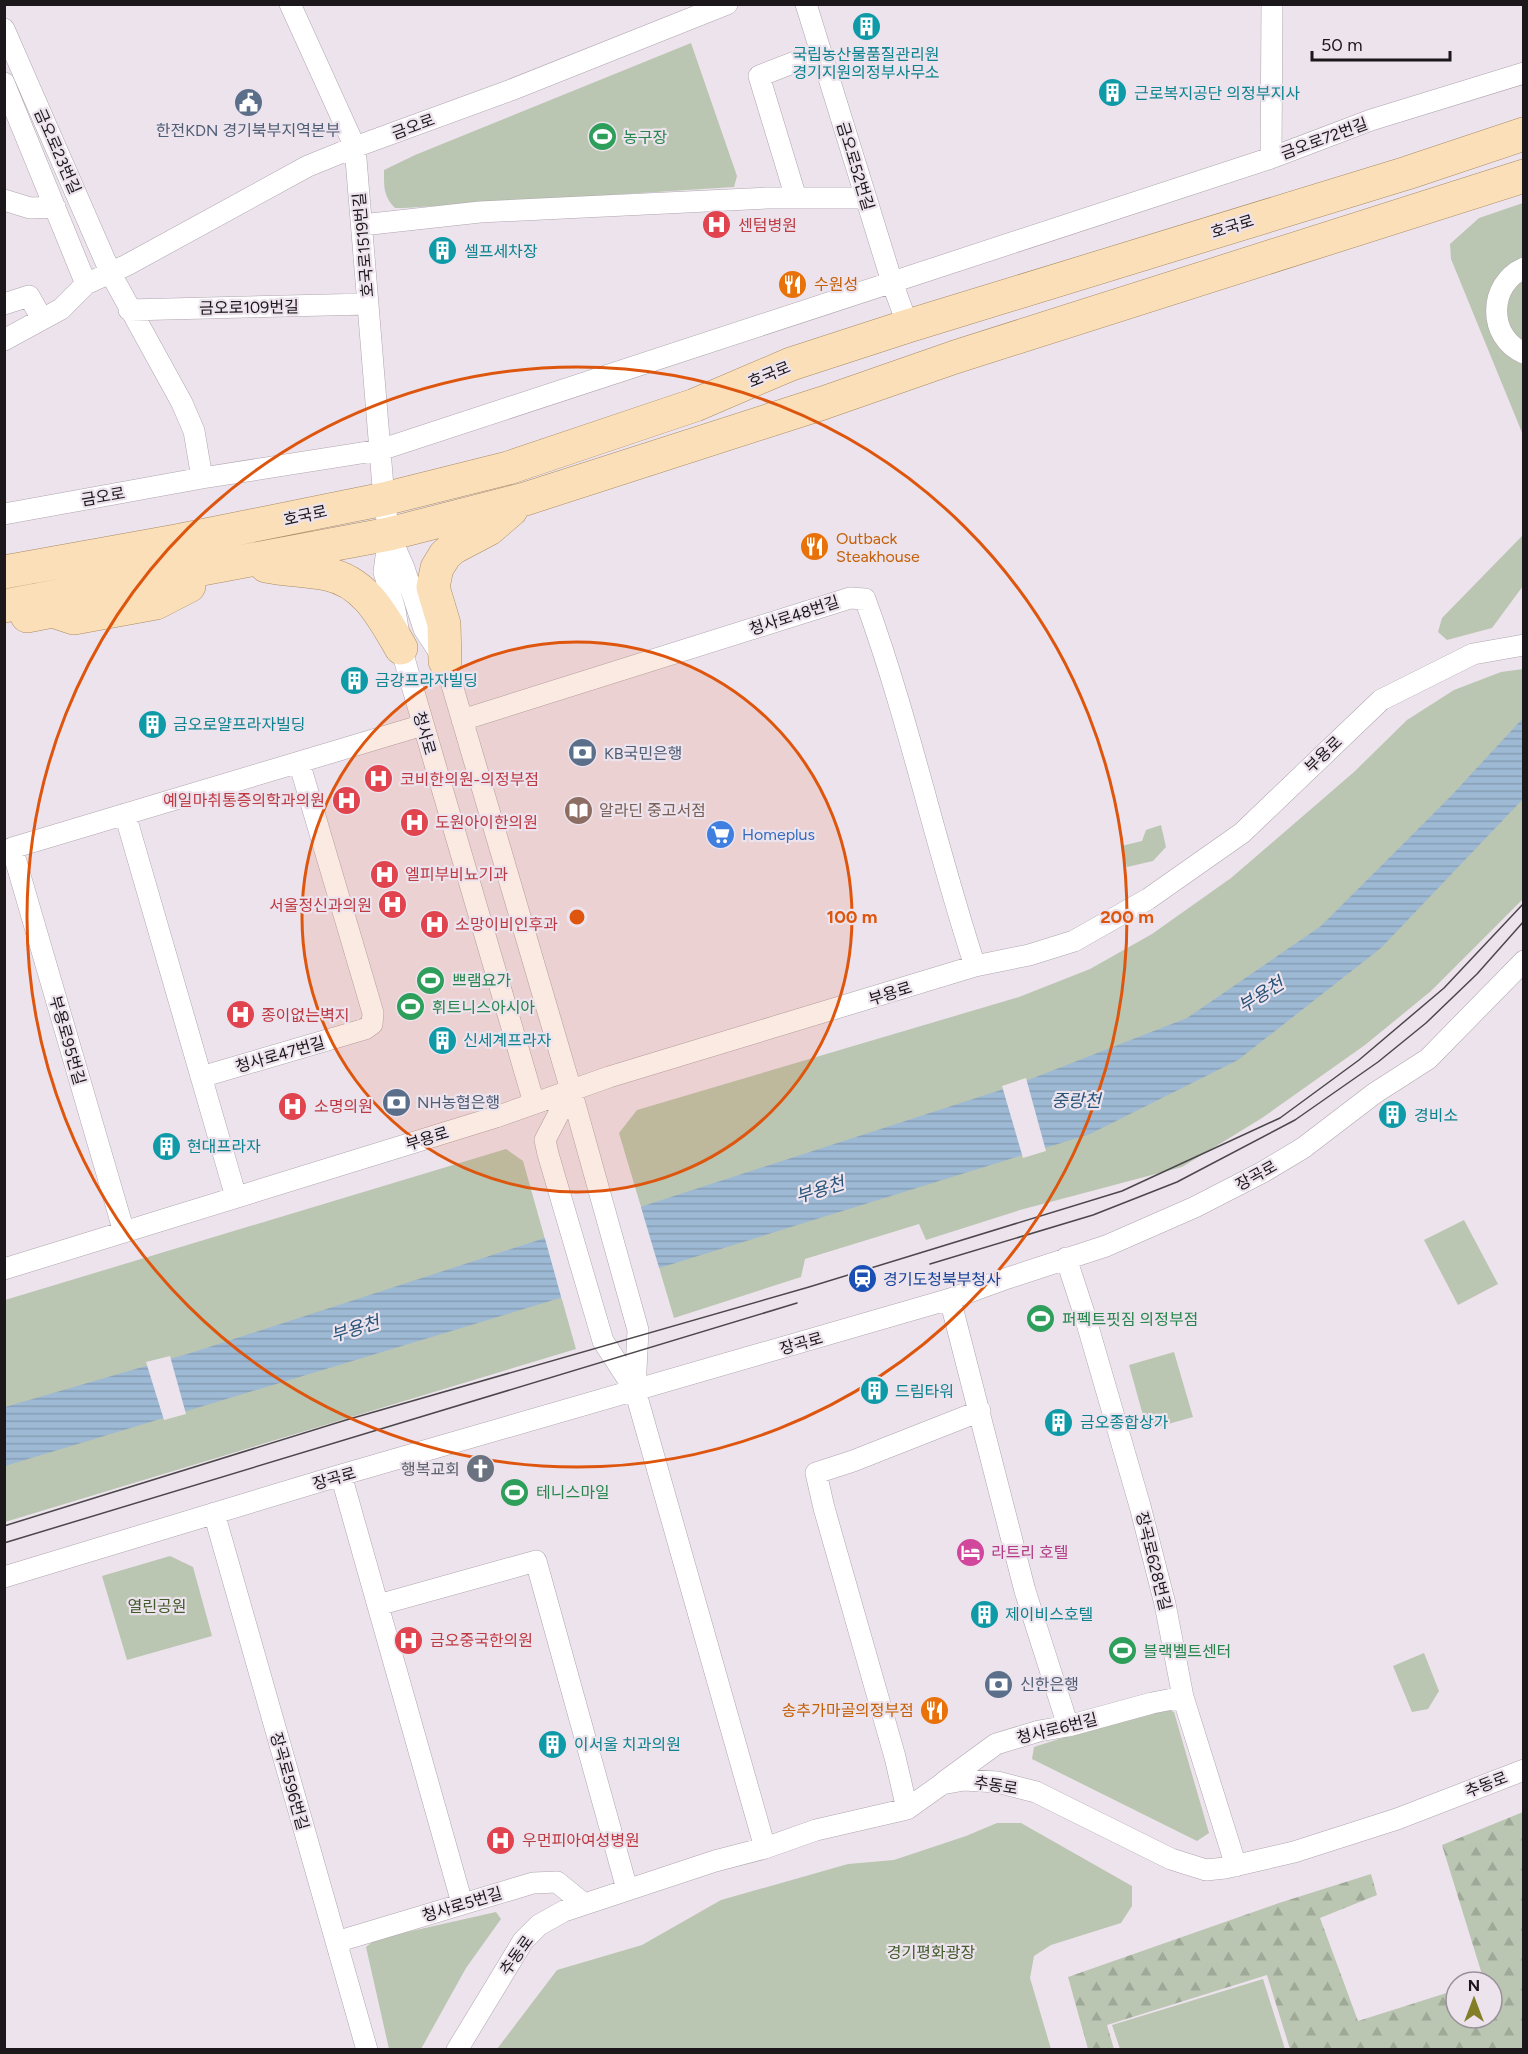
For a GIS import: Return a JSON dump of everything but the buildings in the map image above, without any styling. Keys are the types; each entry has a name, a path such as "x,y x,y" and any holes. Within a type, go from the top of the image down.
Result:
{"main road":[{"name":"호국로","path":"4,572 176,541 384,499 519,464 695,405 791,364 1524,134"},
{"name":"호국로","path":"4,606 389,534 525,499 823,403 955,357 1524,176"},
{"name":"호국로","path":"445,661 444,624 433,587 437,568 445,555 453,548 489,529 525,499"},
{"path":"241,561 280,569 330,574 353,584 373,601 400,648"},
{"path":"4,621 53,611 74,618 146,605 156,603 189,586 280,569"}],"street":[{"name":"호국로1519번길","path":"290,4 355,147 384,499"},
{"name":"금오로","path":"4,340 61,309 86,284 111,274 308,166 511,90 727,4"},
{"name":"금오로52번길","path":"806,4 892,282 908,326"},
{"name":"금오로72번길","path":"1272,4 1271,158 1371,120 1524,73"},
{"name":"금오로23번길","path":"4,29 111,274"},
{"path":"796,198 759,75 821,52"},
{"path":"4,83 86,284"},
{"name":"금오로","path":"4,514 202,478 380,450 734,336 1271,158"},
{"path":"362,225 480,212 796,198 866,198"},
{"path":"4,200 30,208 55,207"},
{"path":"1524,268 1511,276 1504,284 1496,304 1496,316 1503,336 1510,345 1524,353"},
{"path":"111,274 182,403 194,431 202,478"},
{"path":"4,304 29,296 42,319"},
{"name":"금오로109번길","path":"129,310 368,304"},
{"name":"청사로","path":"384,499 389,534 384,572 395,610 400,648 534,1103"},
{"name":"청사로","path":"389,534 404,568 424,629 445,661 571,1090 638,1330 635,1390"},
{"name":"청사로48번길","path":"462,720 850,598 865,599 975,966"},
{"name":"부용로","path":"4,1269 485,1120 609,1077 975,966 1029,956 1074,940 1148,899 1242,832 1381,700 1473,654 1524,645"},
{"path":"236,1197 125,814 423,725"},
{"name":"청사로47번길","path":"201,1077 365,1029 372,1024 373,1013 299,762"},
{"name":"부용로95번길","path":"124,1232 12,848 125,814"},
{"name":"장곡로","path":"4,1577 341,1475 950,1299 1106,1246 1195,1207 1263,1172 1303,1148 1375,1093 1428,1059 1524,961"},
{"path":"571,1090 545,1140 548,1154 603,1341 635,1390 765,1848"},
{"name":"장곡로628번길","path":"1066,1258 1140,1506 1165,1604 1183,1697 1236,1866"},
{"path":"950,1299 1025,1591 1068,1726"},
{"path":"907,1809 895,1757 816,1473 853,1461 980,1410"},
{"path":"341,1475 462,1903"},
{"name":"장곡로596번길","path":"214,1513 367,2049"},
{"path":"378,1605 536,1561 627,1889"},
{"name":"청사로6번길","path":"942,1784 996,1744 1039,1731 1183,1697"},
{"name":"추동로","path":"457,2049 523,1941 539,1925 564,1911 816,1830 907,1809 942,1784 964,1780 997,1782 1036,1792 1187,1865 1206,1870 1236,1866 1294,1852 1397,1819 1524,1770"},
{"name":"청사로5번길","path":"336,1942 532,1883 557,1882 584,1904"}],"green space":[{"path":"691,43 737,176 734,187 404,208 395,208 388,199 384,186 384,170 415,155"},
{"path":"1523,203 1523,435 1451,259 1450,244 1479,218"},
{"path":"1523,535 1523,586 1492,628 1447,640 1438,632 1442,618"},
{"path":"1523,669 1523,899 1431,991 1365,1045 1262,1118 1182,1167 1020,1210 926,1240 919,1224 805,1259 801,1277 674,1318 619,1133 637,1110 1019,997 1090,969 1152,934 1231,878 1354,772 1407,720 1454,690 1501,672"},
{"path":"1161,825 1166,847 1153,861 1127,867 1121,846 1142,841 1146,830"},
{"path":"506,1149 523,1161 576,1349 5,1522 5,1300"},
{"path":"1464,1220 1498,1284 1458,1305 1424,1240"},
{"path":"1174,1352 1193,1417 1147,1430 1129,1365"},
{"name":"열린공원","path":"170,1556 193,1567 212,1636 127,1660 102,1576"},
{"path":"1424,1653 1439,1691 1428,1709 1412,1712 1393,1666"},
{"path":"1162,1706 1174,1712 1209,1833 1197,1841 1032,1759 1034,1747"},
{"path":"1523,1812 1523,2049 1290,2049 1267,1975 1107,2025 1114,2049 1088,2049 1068,1977 1279,1903 1371,1874 1377,1895 1320,1918 1358,2021 1444,1994 1444,2030 1504,2030 1504,1970 1481,1970 1442,1845"},
{"name":"경기평화광장","path":"997,1823 1021,1823 1132,1886 1132,1906 1121,1923 1051,1945 1034,1956 1030,1978 1051,2049 497,2049 557,1970 642,1945 721,1900 848,1864 894,1860"},
{"path":"496,1912 501,1919 466,1968 421,2049 389,2049 366,1947 376,1939"},
{"path":"1263,1979 1285,2049 1120,2049 1112,2025"}],"water":[{"name":"중랑천","path":"1523,718 1523,799 1381,948 1238,1060 1090,1134 669,1265 5,1466 5,1407 194,1352 1013,1086 1187,1018 1321,926 1451,796"}],"pier":[{"path":"1026,1078 1046,1151 1023,1158 1002,1086"},
{"path":"640,1204 660,1271 562,1300 544,1235"},
{"path":"170,1356 186,1414 164,1420 146,1362"}],"tram line":[{"path":"4,1526 346,1420 809,1287 1122,1191 1280,1118 1359,1060 1444,988 1524,903"},
{"path":"930,1264 1093,1215 1177,1182 1295,1120 1378,1062 1426,1023 1477,974 1524,921"},
{"path":"4,1543 797,1303"}],"place":[{"name":"국립농산물품질관리원 경기지원의정부사무소","path":"866,26"},
{"name":"근로복지공단 의정부지사","path":"1113,93"},
{"name":"한전KDN 경기북부지역본부","path":"248,102"},
{"name":"농구장","path":"602,137"},
{"name":"센텀병원","path":"717,225"},
{"name":"셀프세차장","path":"443,251"},
{"name":"수원성","path":"793,284"},
{"name":"Outback Steakhouse","path":"815,547"},
{"name":"금강프라자빌딩","path":"354,680"},
{"name":"금오로얄프라자빌딩","path":"152,724"},
{"name":"KB국민은행","path":"583,753"},
{"name":"코비한의원-의정부점","path":"379,779"},
{"name":"예일마취통증의학과의원","path":"346,800"},
{"name":"알라딘 중고서점","path":"578,810"},
{"name":"도원아이한의원","path":"414,822"},
{"name":"Homeplus","path":"721,834"},
{"name":"엘피부비뇨기과","path":"384,874"},
{"name":"서울정신과의원","path":"393,905"},
{"name":"소망이비인후과","path":"434,924"},
{"name":"쁘램요가","path":"431,980"},
{"name":"휘트니스아시아","path":"411,1007"},
{"name":"종이없는벽지","path":"240,1015"},
{"name":"신세계프라자","path":"442,1040"},
{"name":"NH농협은행","path":"396,1102"},
{"name":"소명의원","path":"293,1106"},
{"name":"경비소","path":"1393,1115"},
{"name":"현대프라자","path":"166,1146"},
{"name":"경기도청북부청사","path":"862,1279"},
{"name":"퍼펙트핏짐 의정부점","path":"1041,1319"},
{"name":"드림타워","path":"874,1391"},
{"name":"금오종합상가","path":"1059,1422"},
{"name":"행복교회","path":"481,1469"},
{"name":"테니스마일","path":"515,1492"},
{"name":"라트리 호텔","path":"970,1552"},
{"name":"제이비스호텔","path":"984,1614"},
{"name":"금오중국한의원","path":"409,1640"},
{"name":"블랙벨트센터","path":"1122,1651"},
{"name":"신한은행","path":"999,1684"},
{"name":"송추가마골의정부점","path":"935,1710"},
{"name":"이서울 치과의원","path":"553,1744"},
{"name":"우먼피아여성병원","path":"501,1840"}],"water label":[{"name":"부용천","path":"1261,995"},
{"name":"부용천","path":"820,1190"},
{"name":"부용천","path":"355,1329"}]}
